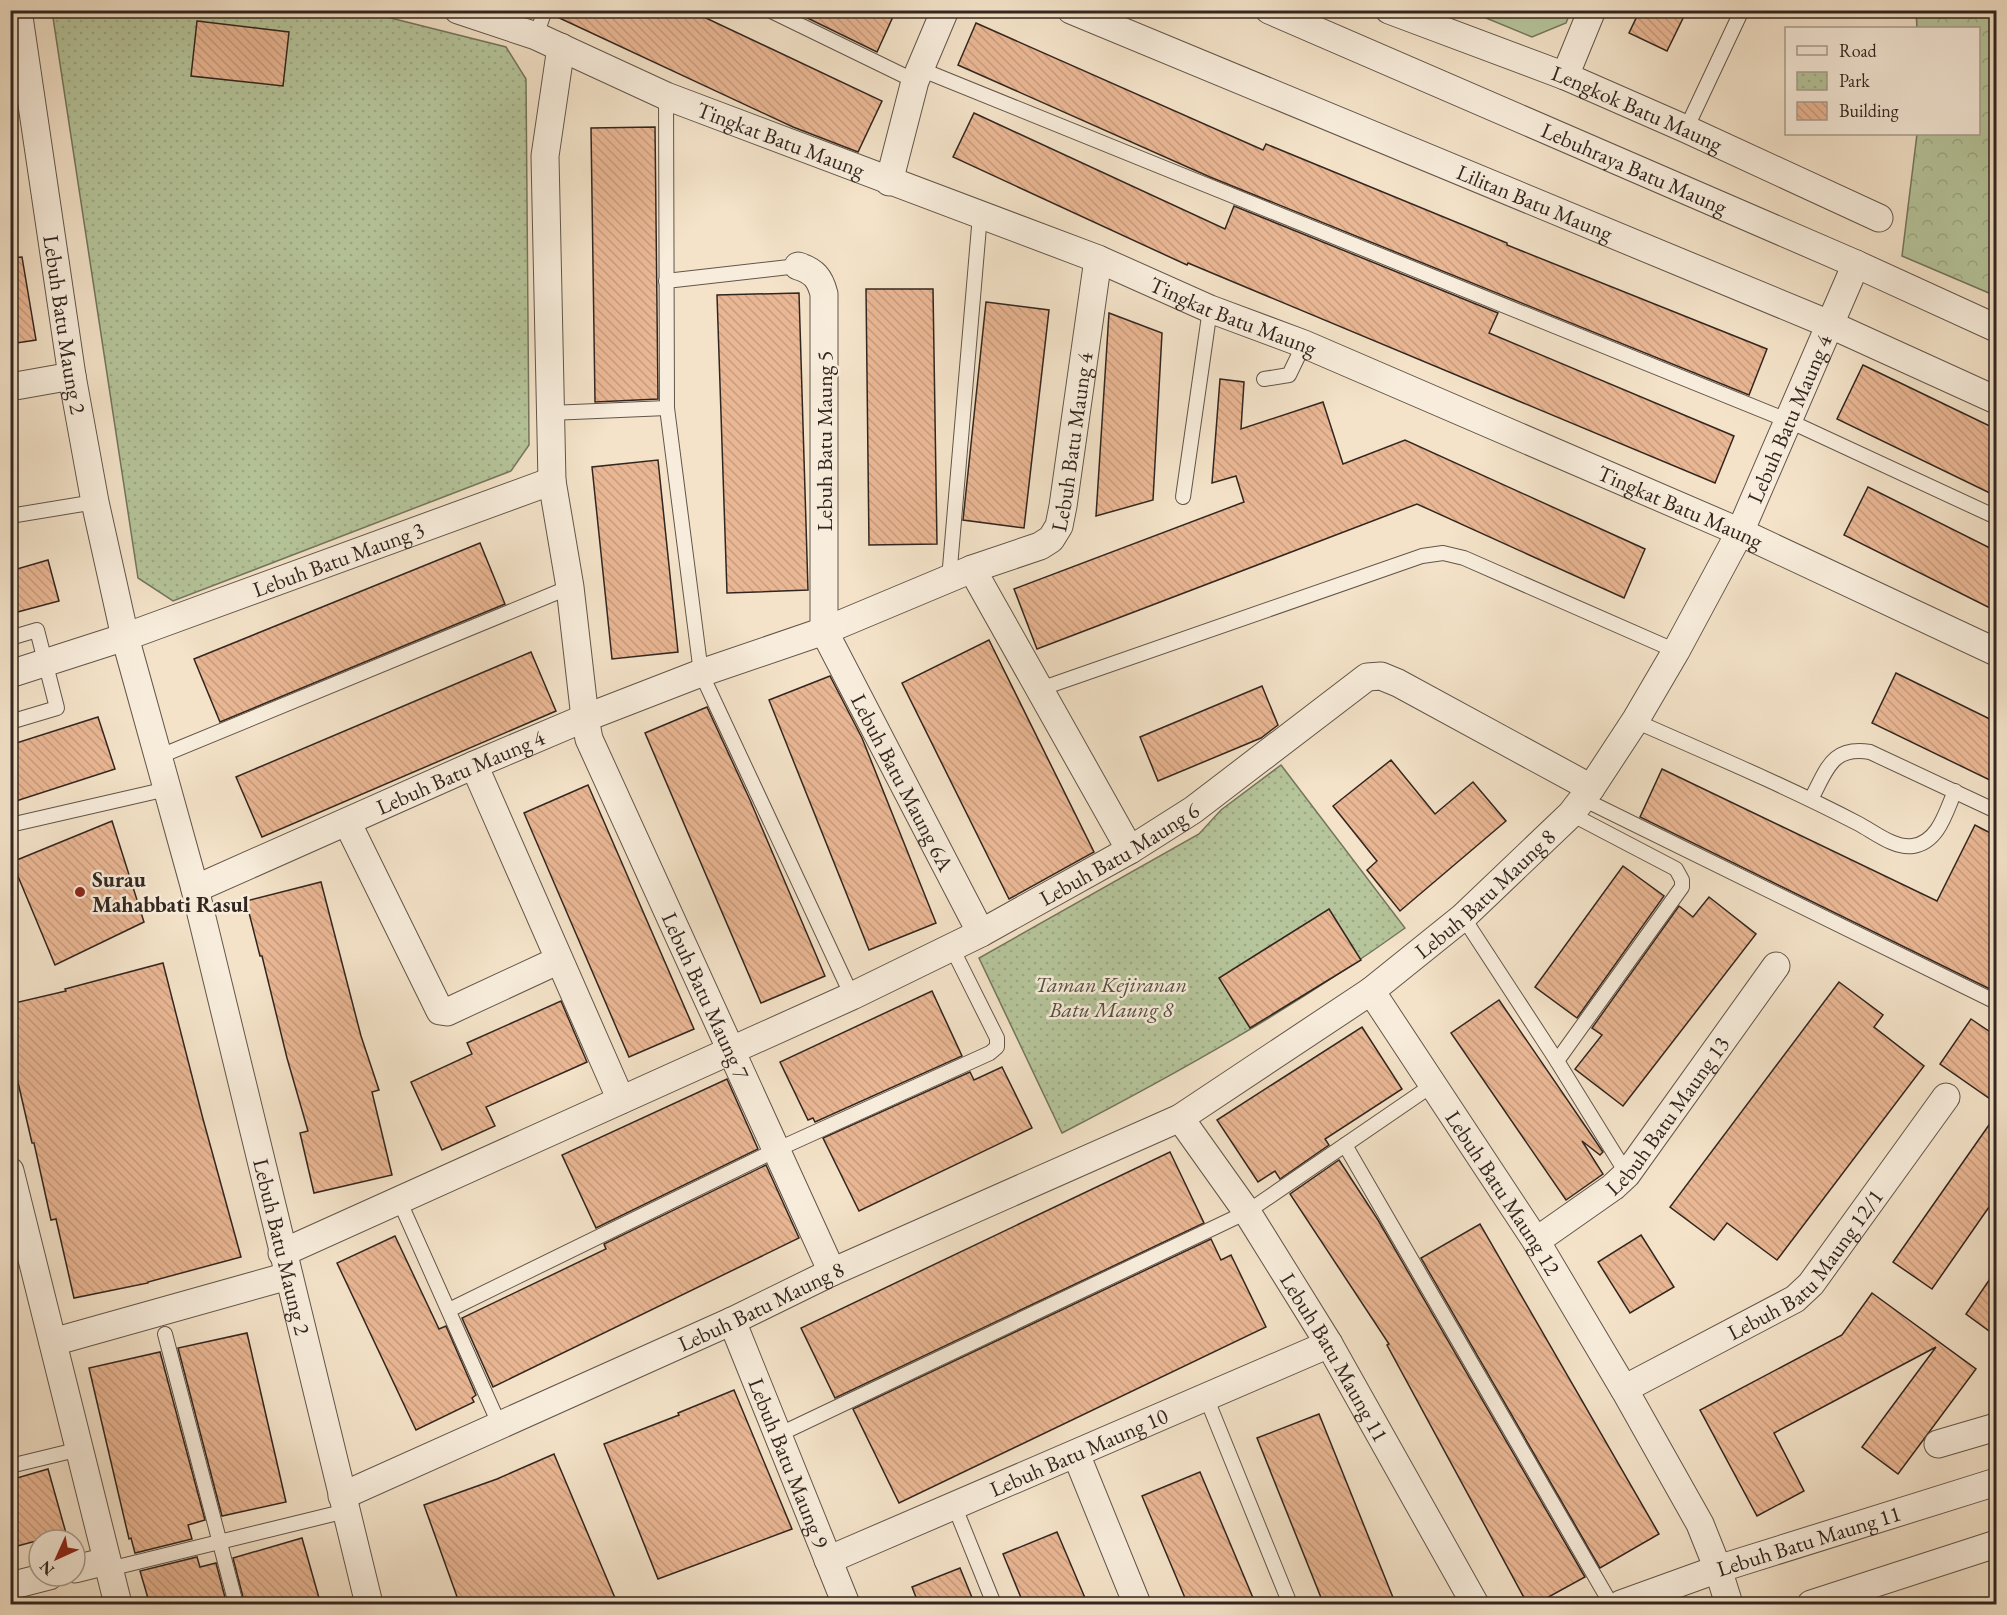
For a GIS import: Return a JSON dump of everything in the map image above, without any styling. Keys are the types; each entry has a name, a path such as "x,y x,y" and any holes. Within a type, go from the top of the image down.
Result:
{"street":[{"name":"Lebuh Batu Maung 2","path":"18,10 72,376 95,502 126,637"},
{"name":"Tingkat Batu Maung","path":"458,10 536,36 666,96 888,182 1098,259 1210,309 1304,344 1740,532 1996,652"},
{"path":"888,182 917,75 945,10"},
{"name":"Lilitan Batu Maung","path":"1071,10 1829,324 1996,400"},
{"name":"Lebuhraya Batu Maung","path":"1269,10 1856,264 1996,328"},
{"name":"Lengkok Batu Maung","path":"1389,10 1424,17 1565,76 1879,218"},
{"path":"1565,76 1592,10"},
{"path":"561,47 545,156 552,481 570,587 585,718"},
{"name":"Lebuh Batu Maung 4","path":"195,889 585,718 701,673 824,631 961,574 1040,546 1051,539 1059,526 1098,259"},
{"name":"Lebuh Batu Maung 4","path":"1582,800 1635,721 1676,651 1740,532 1856,264"},
{"name":"Lebuh Batu Maung 5","path":"798,266 811,270 821,281 824,294 824,631"},
{"path":"10,387 72,376"},
{"name":"Lebuh Batu Maung 3","path":"10,674 126,637 552,481"},
{"path":"961,574 1040,689 1130,850"},
{"name":"Lebuh Batu Maung 6A","path":"824,631 981,933"},
{"path":"126,637 195,889"},
{"name":"Lebuh Batu Maung 6","path":"53,1341 285,1265 399,1200 852,996 952,948 1130,850 1194,810 1367,677 1381,676 1398,683 1582,800"},
{"name":"Lebuh Batu Maung 7","path":"585,718 589,739 831,1272"},
{"path":"474,765 621,1100"},
{"name":"Lebuh Batu Maung 8","path":"1371,991 1463,917 1582,800"},
{"path":"347,822 440,1011 447,1012 559,960"},
{"name":"Lebuh Batu Maung 2","path":"195,889 369,1605"},
{"name":"Lebuh Batu Maung 13","path":"1536,1241 1628,1174 1776,966"},
{"path":"1180,1118 1371,991"},
{"name":"Lebuh Batu Maung 12","path":"1371,991 1536,1241 1624,1389 1700,1524 1729,1605"},
{"name":"Lebuh Batu Maung 12/1","path":"1624,1389 1795,1299 1811,1284 1946,1097"},
{"name":"Lebuh Batu Maung 8","path":"344,1504 500,1426 732,1321 831,1272 1180,1118"},
{"name":"Lebuh Batu Maung 11","path":"1180,1118 1247,1212 1329,1344 1475,1605"},
{"path":"10,1171 118,1605"},
{"name":"Lebuh Batu Maung 9","path":"732,1321 846,1605"},
{"name":"Lebuh Batu Maung 10","path":"828,1560 1329,1344"},
{"path":"1938,1444 1996,1426"},
{"path":"1076,1454 1137,1605"},
{"name":"Lebuh Batu Maung 11","path":"1621,1605 1718,1569 1996,1482"},
{"path":"1811,1605 1996,1544"},
{"path":"87,1568 108,1565"},
{"path":"10,1586 27,1582"}],"lane":[{"path":"536,36 545,10"},
{"path":"769,10 917,75 1789,421 1996,517"},
{"path":"1686,129 1742,10"},
{"path":"666,96 667,408 701,673 852,996"},
{"path":"961,574 980,215"},
{"path":"666,281 798,266"},
{"path":"1183,497 1210,309"},
{"path":"1264,379 1289,375 1304,344"},
{"path":"550,414 667,408"},
{"path":"10,516 95,502"},
{"path":"1040,689 1422,556 1443,553 1464,558 1676,651"},
{"path":"158,757 570,587"},
{"path":"10,638 37,630 57,708 10,722"},
{"path":"1635,721 1811,799 1895,843 1912,846 1928,841 1939,828 1955,791"},
{"path":"1811,799 1829,767 1839,755 1854,750 1870,752 1996,811"},
{"path":"10,825 167,789"},
{"path":"1582,800 1996,1002"},
{"path":"1557,1061 1682,887 1682,880 1676,869 1582,800"},
{"path":"1463,917 1628,1174"},
{"path":"448,1310 776,1150 990,1053 997,1047 998,1038 952,948"},
{"path":"778,1435 1247,1212 1434,1084"},
{"path":"1345,1145 1611,1605"},
{"path":"399,1200 500,1426"},
{"path":"165,1334 236,1605"},
{"path":"1206,1397 1290,1605"},
{"path":"10,1466 80,1449"},
{"path":"108,1565 219,1542 344,1504"},
{"path":"954,1505 994,1605"}],"green space":[{"path":"52,11 363,11 506,47 526,79 529,445 511,471 173,601 138,578"},
{"path":"1469,11 1571,11 1566,23 1532,37"},
{"path":"1916,11 1996,11 1996,296 1902,256 1917,135 1980,135 1980,27 1917,27"},
{"name":"Taman Kejiranan Batu Maung 8","path":"1281,765 1405,928 1364,957 1237,1037 1062,1133 979,958 1199,834 1221,810"}],"building":[{"path":"554,10 689,10 882,101 858,152 793,127 553,15"},
{"path":"791,10 896,10 877,52"},
{"path":"1640,10 1687,10 1667,51 1629,33"},
{"path":"197,21 289,32 283,86 191,76"},
{"path":"976,23 1263,150 1266,144 1507,243 1507,245 1767,349 1749,395 1210,177 958,65"},
{"path":"974,113 1225,229 1234,206 1498,313 1489,333 1734,436 1715,483 1188,263 1187,265 953,157"},
{"path":"655,127 658,399 595,402 591,128"},
{"path":"22,257 36,340 10,344 10,258"},
{"path":"866,289 933,289 937,544 869,545"},
{"path":"799,293 808,590 727,593 717,295"},
{"path":"986,302 1049,310 1024,528 963,520"},
{"path":"1109,313 1162,333 1153,500 1096,516"},
{"path":"1863,365 1996,429 1996,496 1837,419"},
{"path":"1220,379 1244,382 1241,429 1323,402 1343,464 1405,440 1645,549 1624,598 1417,504 1037,649 1014,589 1244,502 1236,476 1212,483"},
{"path":"658,460 678,652 612,659 592,467"},
{"path":"1868,487 1996,551 1996,611 1844,535"},
{"path":"480,543 505,604 220,722 194,659"},
{"path":"48,560 59,601 10,614 10,571"},
{"path":"989,640 1094,852 1009,899 902,683"},
{"path":"531,652 556,711 262,837 236,777"},
{"path":"1896,673 1996,722 1996,783 1872,723"},
{"path":"830,676 862,738 936,923 869,950 769,700"},
{"path":"1262,686 1278,725 1261,738 1158,781 1140,737"},
{"path":"707,707 750,800 825,976 761,1003 645,733"},
{"path":"98,717 115,769 10,803 10,745"},
{"path":"1391,760 1435,814 1473,782 1506,821 1400,911 1367,870 1377,861 1333,806"},
{"path":"1662,769 1937,901 1975,825 1996,836 1996,992 1640,817"},
{"path":"588,785 694,1029 629,1057 524,813"},
{"name":"Surau Mahabbati Rasul","path":"112,821 144,922 55,965 12,862"},
{"path":"1623,866 1664,896 1577,1018 1535,987"},
{"path":"321,882 361,1036 379,1090 372,1092 392,1175 314,1193 300,1133 308,1131 246,901"},
{"path":"1709,897 1756,934 1623,1106 1575,1069 1602,1035 1592,1028 1679,906 1693,917"},
{"path":"1329,909 1361,960 1250,1028 1219,978"},
{"path":"163,963 241,1257 148,1283 74,1298 56,1219 51,1220 14,1065 10,1066 10,1004 66,991 65,989"},
{"path":"1839,982 1883,1015 1874,1027 1924,1066 1777,1260 1727,1223 1714,1240 1670,1207"},
{"path":"932,991 962,1056 815,1122 813,1118 808,1120 780,1062"},
{"path":"1499,1000 1603,1152 1600,1155 1582,1141 1603,1174 1566,1200 1451,1033"},
{"path":"561,1001 587,1062 486,1107 495,1126 442,1150 411,1082 472,1054 467,1043"},
{"path":"1971,1019 1996,1036 1996,1103 1940,1064"},
{"path":"1362,1027 1402,1089 1325,1139 1329,1145 1280,1179 1275,1171 1258,1182 1217,1120"},
{"path":"1002,1067 1032,1128 859,1211 823,1138 970,1072 974,1080"},
{"path":"727,1079 758,1149 596,1228 562,1155"},
{"path":"1996,1115 1996,1197 1932,1289 1893,1262"},
{"path":"1170,1152 1204,1223 835,1398 801,1328"},
{"path":"1339,1160 1378,1220 1585,1577 1534,1605 1528,1605 1387,1345 1389,1344 1290,1194"},
{"path":"766,1165 799,1238 493,1387 462,1318 606,1249 604,1244"},
{"path":"1480,1224 1659,1534 1600,1568 1421,1258"},
{"path":"1641,1235 1674,1287 1630,1313 1598,1262"},
{"path":"395,1236 439,1329 446,1326 476,1395 472,1398 474,1402 416,1430 337,1263"},
{"path":"1211,1239 1221,1260 1231,1255 1266,1327 899,1503 853,1409"},
{"path":"1996,1270 1996,1336 1966,1314"},
{"path":"1872,1293 1976,1369 1898,1474 1862,1447 1936,1347 1774,1433 1804,1491 1757,1516 1700,1410 1842,1335"},
{"path":"247,1333 286,1502 222,1516 178,1348"},
{"path":"160,1352 205,1520 188,1525 192,1539 135,1553 131,1538 129,1539 89,1368"},
{"path":"734,1390 792,1529 658,1579 604,1444 679,1415 678,1413"},
{"path":"1319,1414 1396,1605 1324,1605 1257,1438"},
{"path":"554,1454 618,1605 460,1605 424,1505 497,1479"},
{"path":"48,1469 65,1528 27,1528 27,1543 10,1548 10,1480"},
{"path":"1200,1472 1256,1605 1188,1605 1142,1496"},
{"path":"1057,1532 1088,1605 1024,1605 1003,1554"},
{"path":"302,1538 321,1605 245,1605 233,1558"},
{"path":"197,1557 200,1567 216,1563 227,1605 150,1605 140,1571"},
{"path":"960,1568 975,1605 919,1605 912,1587"}],"place":[{"name":"Surau Mahabbati Rasul","path":"80,892"}]}
